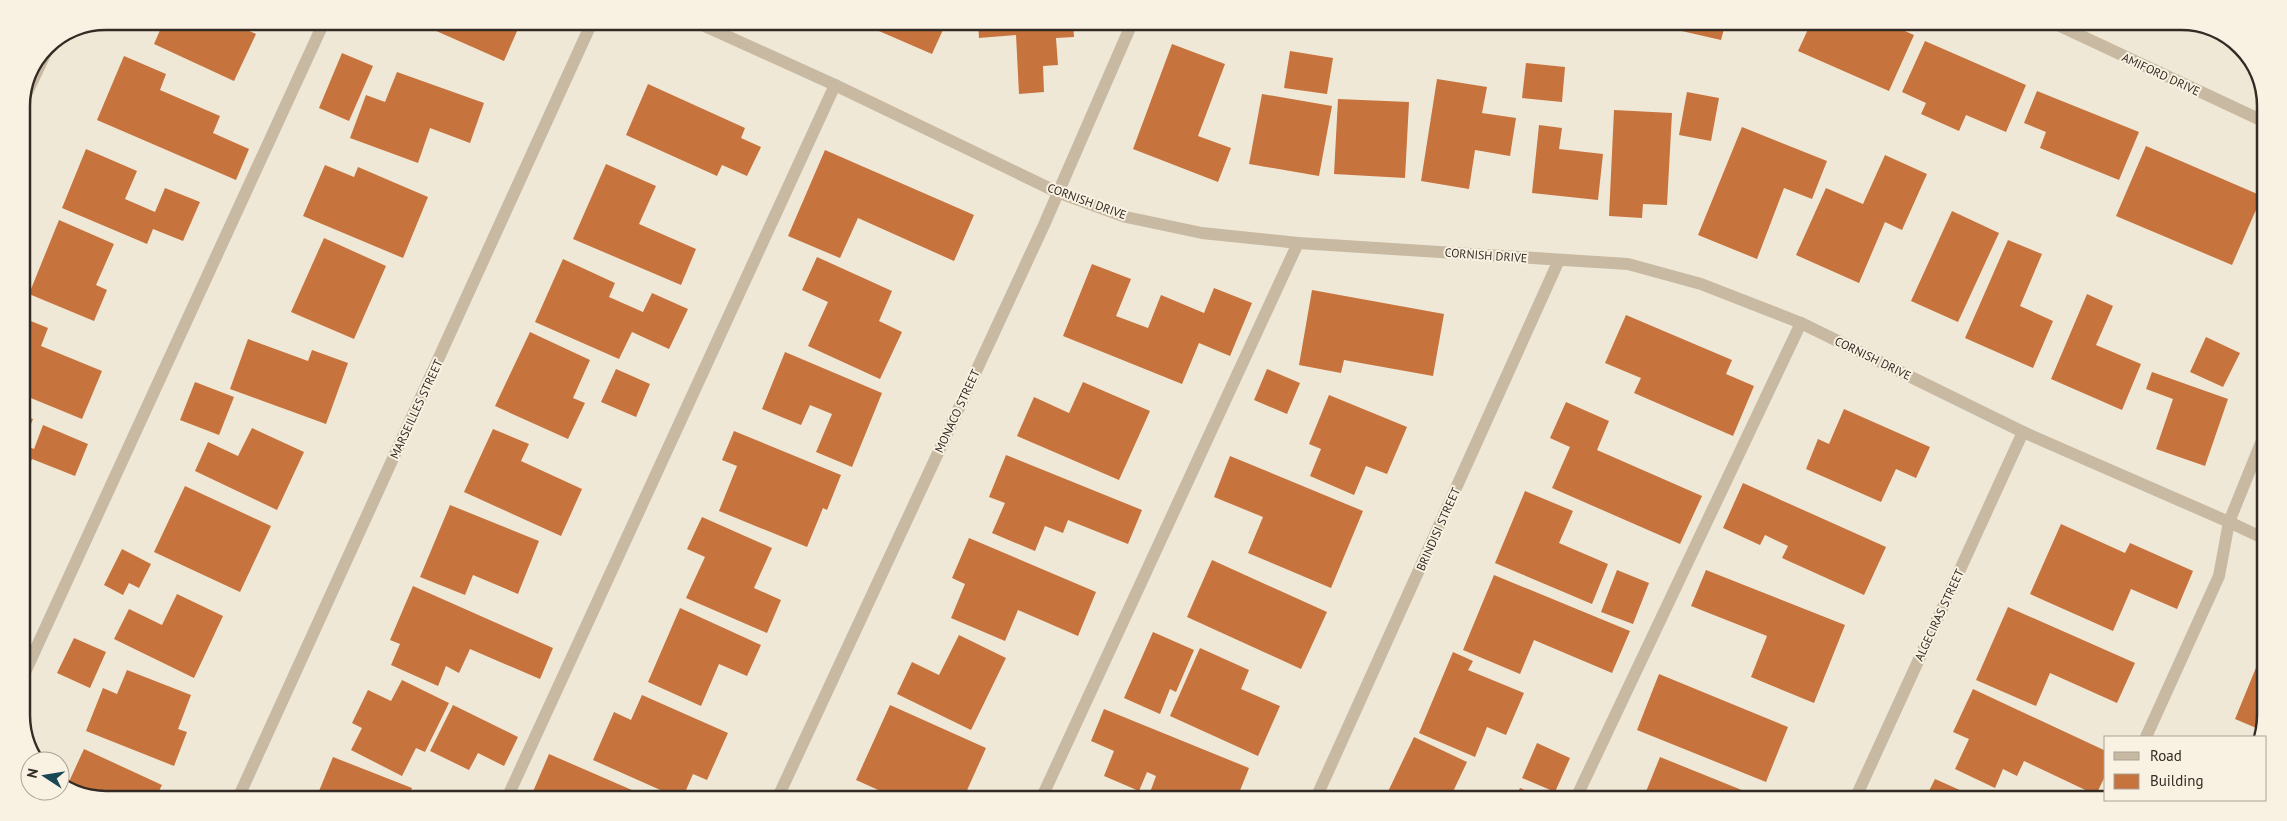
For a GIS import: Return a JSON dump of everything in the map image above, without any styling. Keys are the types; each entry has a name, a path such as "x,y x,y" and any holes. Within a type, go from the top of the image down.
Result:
{"street":[{"path":"30,664 320,30"},
{"name":"MARSEILLES STREET","path":"241,791 588,30"},
{"name":"CORNISH DRIVE","path":"713,30 1058,192 1126,217 1202,233 1298,243 1628,264 1701,284 1801,322 2023,432 2257,535"},
{"name":"MONACO STREET","path":"781,791 1058,192 1129,30"},
{"name":"AMIFORD DRIVE","path":"2069,30 2257,118"},
{"path":"510,791 835,86"},
{"path":"1045,791 1298,243"},
{"name":"BRINDISI STREET","path":"1319,791 1559,260"},
{"path":"1579,791 1801,322"},
{"name":"ALGECIRAS STREET","path":"1859,791 2023,432"},
{"path":"2146,736 2220,576 2229,522 2257,453"}],"building":[{"path":"160,30 247,30 256,34 234,81 154,44"},
{"path":"434,30 518,30 504,61"},
{"path":"877,30 943,30 932,54"},
{"path":"978,30 1074,30 1074,37 1056,38 1058,65 1043,66 1044,92 1019,94 1016,35 979,38"},
{"path":"1677,30 1724,30 1721,40"},
{"path":"1808,30 1902,30 1914,35 1889,91 1798,51"},
{"path":"1925,41 2026,85 2006,132 1966,115 1959,131 1921,114 1926,103 1902,92"},
{"path":"1172,44 1225,64 1198,136 1231,148 1218,182 1133,149"},
{"path":"1290,51 1333,58 1327,94 1284,88"},
{"path":"342,53 373,66 349,121 319,108"},
{"path":"124,56 166,74 160,90 220,116 213,133 249,149 236,180 97,120"},
{"path":"1526,63 1565,67 1562,102 1522,98"},
{"path":"397,72 484,103 470,143 430,128 418,163 350,138 366,95 385,102"},
{"path":"1437,79 1487,87 1482,113 1516,118 1510,156 1475,150 1469,189 1421,181"},
{"path":"648,84 745,128 741,138 761,147 747,176 722,165 717,176 626,135"},
{"path":"2037,91 2139,132 2119,180 2040,148 2046,132 2024,123"},
{"path":"1687,92 1719,98 1711,141 1679,135"},
{"path":"1262,94 1332,106 1319,176 1249,164"},
{"path":"1338,99 1409,102 1405,178 1334,174"},
{"path":"1614,110 1672,113 1667,205 1643,204 1642,218 1609,216"},
{"path":"1539,125 1562,128 1559,149 1603,154 1598,200 1532,193"},
{"path":"1742,127 1827,161 1812,199 1784,188 1757,259 1698,235"},
{"path":"2146,146 2257,194 2257,208 2232,265 2116,216"},
{"path":"86,149 137,171 125,199 155,212 165,188 200,202 183,241 153,229 147,244 62,208"},
{"path":"825,150 974,215 954,261 858,218 840,258 788,236"},
{"path":"1885,155 1927,174 1902,230 1885,222 1859,283 1796,255 1826,188 1863,204"},
{"path":"606,164 656,186 639,224 696,249 681,285 573,239"},
{"path":"325,165 354,177 358,167 428,197 403,258 303,216"},
{"path":"1952,211 1999,233 1958,322 1911,301"},
{"path":"59,220 114,244 96,285 107,290 94,321 30,294"},
{"path":"324,238 386,266 354,339 291,312"},
{"path":"2008,240 2042,254 2020,306 2053,321 2033,368 1965,338"},
{"path":"817,257 892,291 879,321 902,332 880,379 808,346 828,302 802,290"},
{"path":"563,259 615,283 609,297 643,312 652,293 688,309 669,349 632,332 619,359 535,322"},
{"path":"1092,264 1131,279 1116,316 1148,328 1161,295 1204,313 1214,288 1252,303 1230,356 1199,343 1182,384 1063,336"},
{"path":"1312,290 1444,314 1433,376 1344,360 1341,373 1299,365"},
{"path":"2087,294 2113,306 2096,345 2141,364 2122,410 2051,379"},
{"path":"1626,315 1732,360 1726,374 1754,386 1733,436 1634,393 1641,378 1605,363"},
{"path":"30,321 48,328 41,346 102,371 82,419 30,398"},
{"path":"530,332 590,360 573,398 585,403 568,439 495,406"},
{"path":"2206,337 2240,353 2223,387 2190,372"},
{"path":"248,339 308,361 312,350 348,363 326,424 230,389"},
{"path":"785,352 882,393 852,467 816,452 832,414 810,405 801,425 762,409"},
{"path":"616,369 650,384 636,417 601,402"},
{"path":"1267,369 1300,383 1287,414 1254,400"},
{"path":"2152,372 2228,399 2205,466 2156,449 2173,399 2146,389"},
{"path":"195,382 234,397 219,435 180,420"},
{"path":"1083,382 1150,411 1119,480 1017,436 1034,397 1069,413"},
{"path":"1329,395 1407,427 1387,474 1366,466 1354,495 1310,476 1321,449 1309,444"},
{"path":"1566,402 1609,421 1597,450 1702,496 1680,544 1552,488 1570,447 1550,438"},
{"path":"1844,409 1930,447 1916,478 1896,469 1881,502 1806,469 1818,439 1829,444"},
{"path":"43,425 88,444 75,476 32,459 30,463 30,447 34,449"},
{"path":"252,428 304,452 277,510 195,471 208,442 238,456"},
{"path":"493,429 529,444 521,461 582,489 561,536 464,492"},
{"path":"734,431 841,475 827,510 823,508 807,547 719,511 737,466 722,460"},
{"path":"1006,455 1142,510 1128,544 1068,520 1063,533 1045,526 1035,551 992,533 1005,503 989,497"},
{"path":"1230,456 1363,511 1331,588 1248,553 1263,517 1214,497"},
{"path":"1743,483 1886,547 1864,595 1782,558 1788,546 1765,535 1760,545 1723,528"},
{"path":"185,486 271,526 240,592 154,552"},
{"path":"1525,491 1573,511 1559,543 1608,564 1592,604 1495,563"},
{"path":"450,505 539,541 518,594 473,575 465,595 420,577"},
{"path":"702,517 772,548 754,588 781,600 767,633 686,598 705,557 687,549"},
{"path":"2061,524 2125,553 2130,543 2193,571 2177,609 2131,589 2113,631 2030,594"},
{"path":"969,538 1096,592 1078,636 1018,610 1005,641 951,618 965,584 952,578"},
{"path":"122,549 151,564 139,588 129,583 123,595 104,585"},
{"path":"1212,560 1327,612 1301,669 1187,617"},
{"path":"1617,570 1649,583 1633,624 1601,612"},
{"path":"1706,570 1845,625 1814,703 1751,677 1767,636 1691,606"},
{"path":"1494,575 1630,631 1612,673 1534,640 1520,674 1463,650"},
{"path":"413,586 553,648 540,679 470,649 459,673 446,666 438,686 391,665 400,644 390,640"},
{"path":"177,594 223,616 194,678 114,639 129,609 162,625"},
{"path":"2008,607 2135,663 2117,703 2050,673 2036,706 1976,680"},
{"path":"680,608 761,645 747,676 719,664 701,706 648,682"},
{"path":"1153,632 1194,650 1176,692 1170,689 1160,714 1124,698"},
{"path":"959,635 1006,658 971,730 897,694 912,662 939,675"},
{"path":"74,638 106,652 90,688 57,673"},
{"path":"1200,648 1249,670 1241,689 1280,706 1258,756 1170,716"},
{"path":"1453,652 1473,661 1468,670 1524,693 1506,735 1487,727 1475,757 1419,733"},
{"path":"2257,665 2255,728 2235,719"},
{"path":"127,670 191,695 178,729 187,732 174,766 86,731 103,688 117,694"},
{"path":"1659,674 1788,727 1766,782 1637,730"},
{"path":"402,680 449,703 425,752 416,748 402,776 351,750 362,728 352,723 368,690 391,701"},
{"path":"1973,689 2104,750 2104,778 2098,791 2088,791 2024,761 2017,776 2003,769 1995,788 1955,769 1969,739 1953,732"},
{"path":"642,695 728,733 707,780 693,774 686,791 663,791 593,760 614,712 631,720"},
{"path":"453,705 518,737 504,766 478,753 469,770 430,751"},
{"path":"890,705 986,748 967,791 881,791 856,780"},
{"path":"1104,709 1249,768 1240,791 1151,791 1156,776 1147,772 1139,791 1104,776 1114,751 1091,741"},
{"path":"1414,737 1467,762 1453,791 1388,791"},
{"path":"1537,743 1570,758 1555,791 1522,778"},
{"path":"84,749 162,785 159,791 106,791 91,790 72,783 70,779"},
{"path":"549,754 634,791 533,791"},
{"path":"333,757 412,788 411,791 319,791"},
{"path":"1660,757 1744,791 1646,791"},
{"path":"1935,779 1962,791 1929,791"}]}
